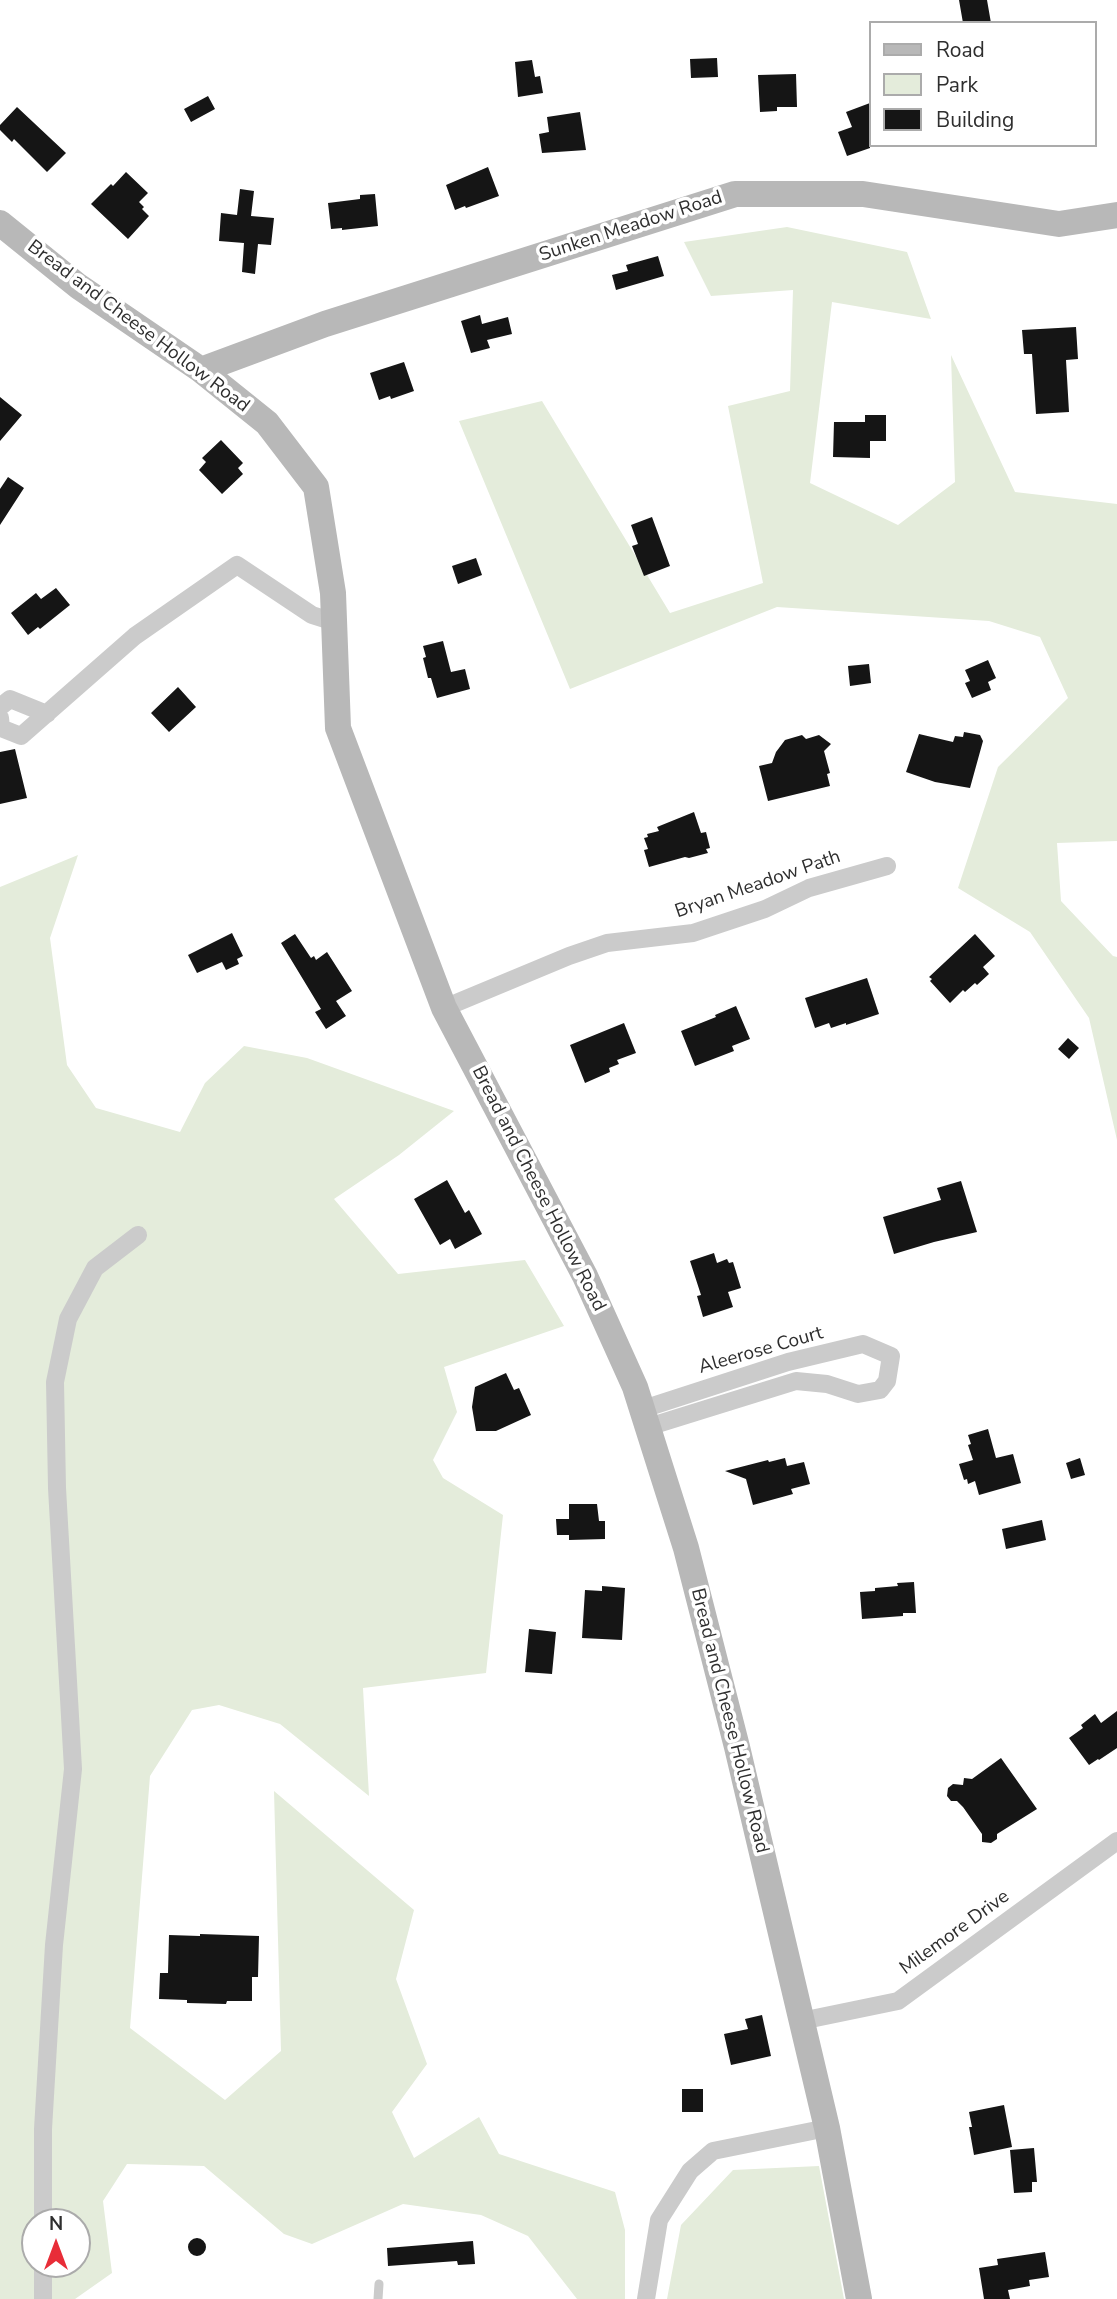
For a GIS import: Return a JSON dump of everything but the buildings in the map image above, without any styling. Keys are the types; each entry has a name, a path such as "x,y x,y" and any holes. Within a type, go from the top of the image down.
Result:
{"main road":[{"name":"Sunken Meadow Road","path":"201,370 325,324 735,194 863,194 1059,224 1117,215"},
{"name":"Bread and Cheese Hollow Road","path":"0,223 78,286 201,370 267,423 316,487 333,593 338,728 444,1008 585,1276 646,1418 686,1548 827,2128 859,2299"}],"street":[{"path":"0,718 1,728 21,736 135,636 237,565 312,615 334,622"},
{"path":"0,707 10,699 47,714"},
{"name":"Bryan Meadow Path","path":"444,1008 607,943 693,933 765,909 808,888 887,866"},
{"path":"43,2208 43,2129 53,1958 72,1769 57,1488 55,1382 68,1319 94,1268 138,1235"},
{"name":"Aleerose Court","path":"863,1344 891,1356 887,1381 880,1390 858,1394 827,1384 796,1381 646,1418 788,1362 863,1344"},
{"name":"Milemore Drive","path":"801,2021 898,2001 1117,1841"},
{"path":"646,2299 659,2220 690,2171 713,2151 827,2128"},
{"path":"43,2278 43,2299"}],"lane":[{"path":"378,2299 379,2284"}],"green space":[{"path":"787,227 907,252 931,319 832,302 810,483 898,525 955,482 951,355 1015,492 1117,504 1117,841 1057,843 1061,901 1113,956 1117,957 1117,1140 1089,1018 1030,932 958,888 998,767 1068,698 1040,637 989,621 777,607 570,689 459,421 542,401 670,613 763,583 728,406 790,391 793,290 711,296 684,242"},
{"path":"78,855 50,938 67,1065 96,1108 180,1132 205,1083 244,1046 307,1058 454,1111 399,1155 334,1199 398,1274 525,1260 564,1326 444,1367 457,1412 433,1460 443,1478 503,1515 486,1673 363,1688 369,1796 280,1724 219,1705 192,1710 150,1776 130,2028 225,2100 281,2051 274,1791 414,1910 396,1979 427,2064 392,2112 414,2158 479,2117 499,2154 615,2192 625,2230 625,2299 577,2299 528,2236 481,2215 403,2204 312,2244 284,2234 204,2166 127,2164 103,2201 112,2273 75,2299 0,2299 0,887"},
{"path":"819,2166 844,2299 667,2299 681,2225 733,2170"}]}
